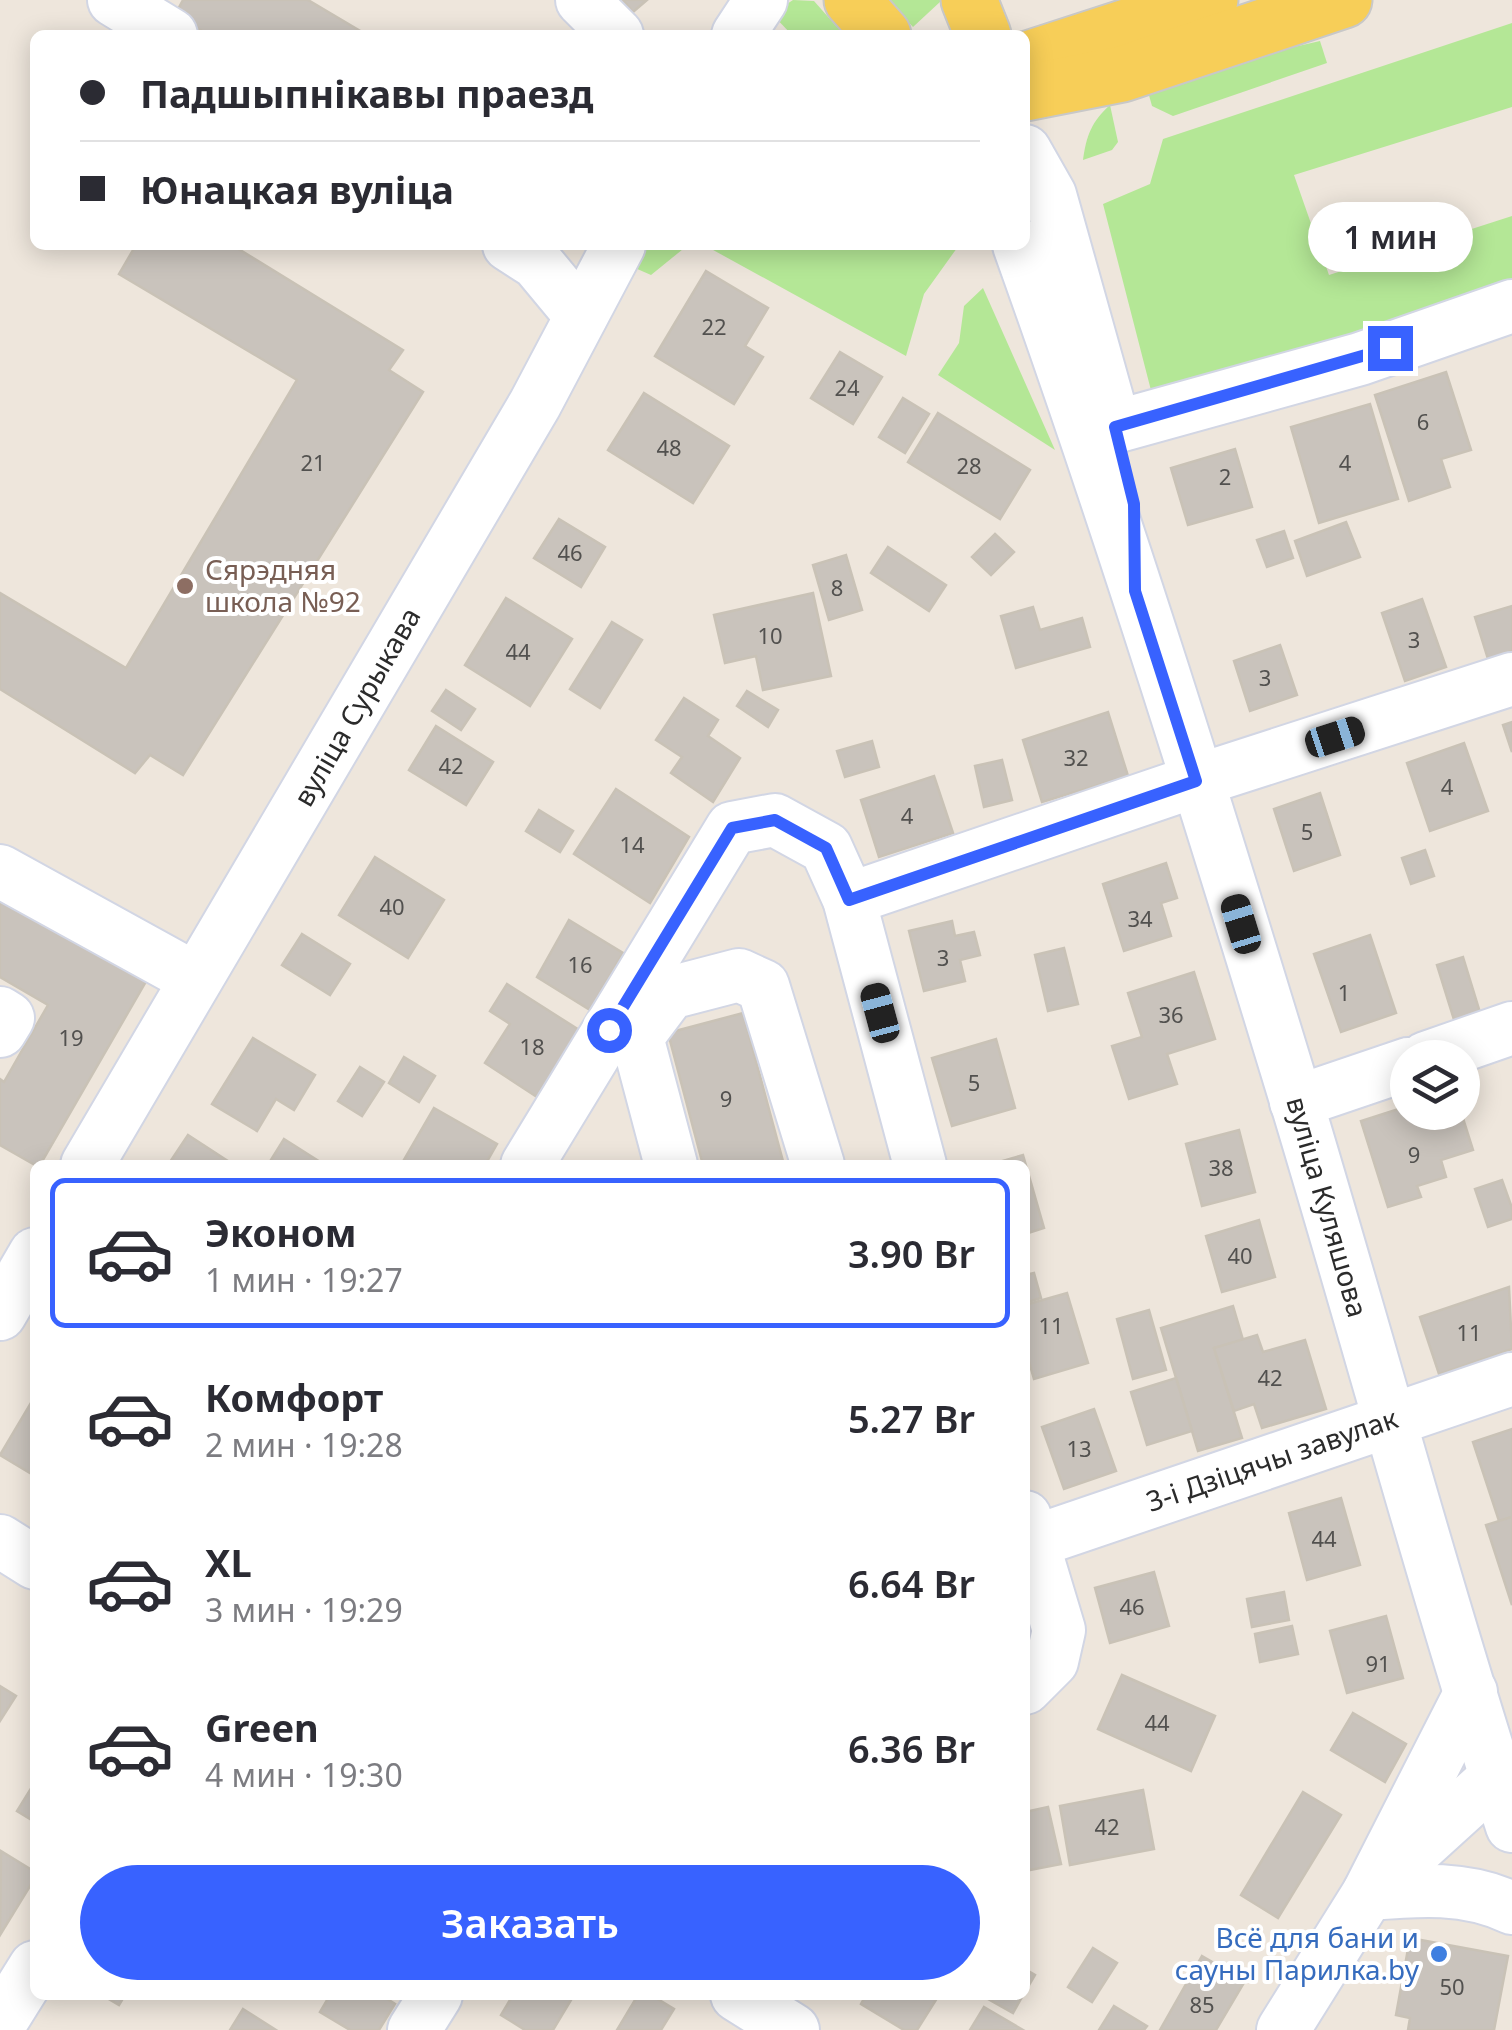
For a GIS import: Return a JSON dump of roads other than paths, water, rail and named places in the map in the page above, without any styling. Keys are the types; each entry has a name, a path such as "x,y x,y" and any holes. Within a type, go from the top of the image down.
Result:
{"main road":[{"path":"852,0 879,30"},
{"path":"970,0 982,30"},
{"path":"1030,58 1210,0"},
{"path":"1030,92 1122,74 1344,0"}],"street":[{"path":"582,0 612,30"},
{"path":"741,30 761,0"},
{"name":"вуліца Куляшова","path":"1030,160 1050,195 1134,504 1135,591"},
{"path":"517,250 537,262 581,316"},
{"name":"вуліца Сурыкава","path":"91,1160 535,404 616,250"},
{"name":"вуліца Куляшова","path":"1021,250 1196,781 1471,1692 1504,1774 1512,1826"},
{"path":"1115,427 1360,359 1512,306"},
{"path":"849,900 1196,781 1512,679"},
{"path":"530,1160 732,828 775,820 826,848 849,900 919,1160"},
{"path":"0,871 196,979"},
{"path":"670,1160 637,1037 670,993 739,975 763,986 816,1160"},
{"path":"0,1013 8,1018 0,1031"},
{"path":"1478,1040 1512,1028"},
{"path":"1296,1102 1390,1070"},
{"path":"0,1314 30,1263"},
{"name":"3-і Дзіцячы завулак","path":"1030,1530 1512,1380"},
{"path":"1030,1533 1059,1630 1052,1660 1030,1683"},
{"path":"0,1542 30,1559"},
{"path":"1282,2030 1368,1894 1471,1692"},
{"path":"1368,1894 1435,1830 1504,1774"},
{"path":"1368,1894 1452,1891 1492,1899 1512,1908"},
{"path":"0,2023 30,1975"},
{"path":"414,2030 433,2000"},
{"path":"745,2000 793,2030"}],"place":[{"name":"Сярэдняя школа №92","path":"185,586"},
{"name":"Всё для бани и сауны Парилка.by","path":"1439,1954"}]}
